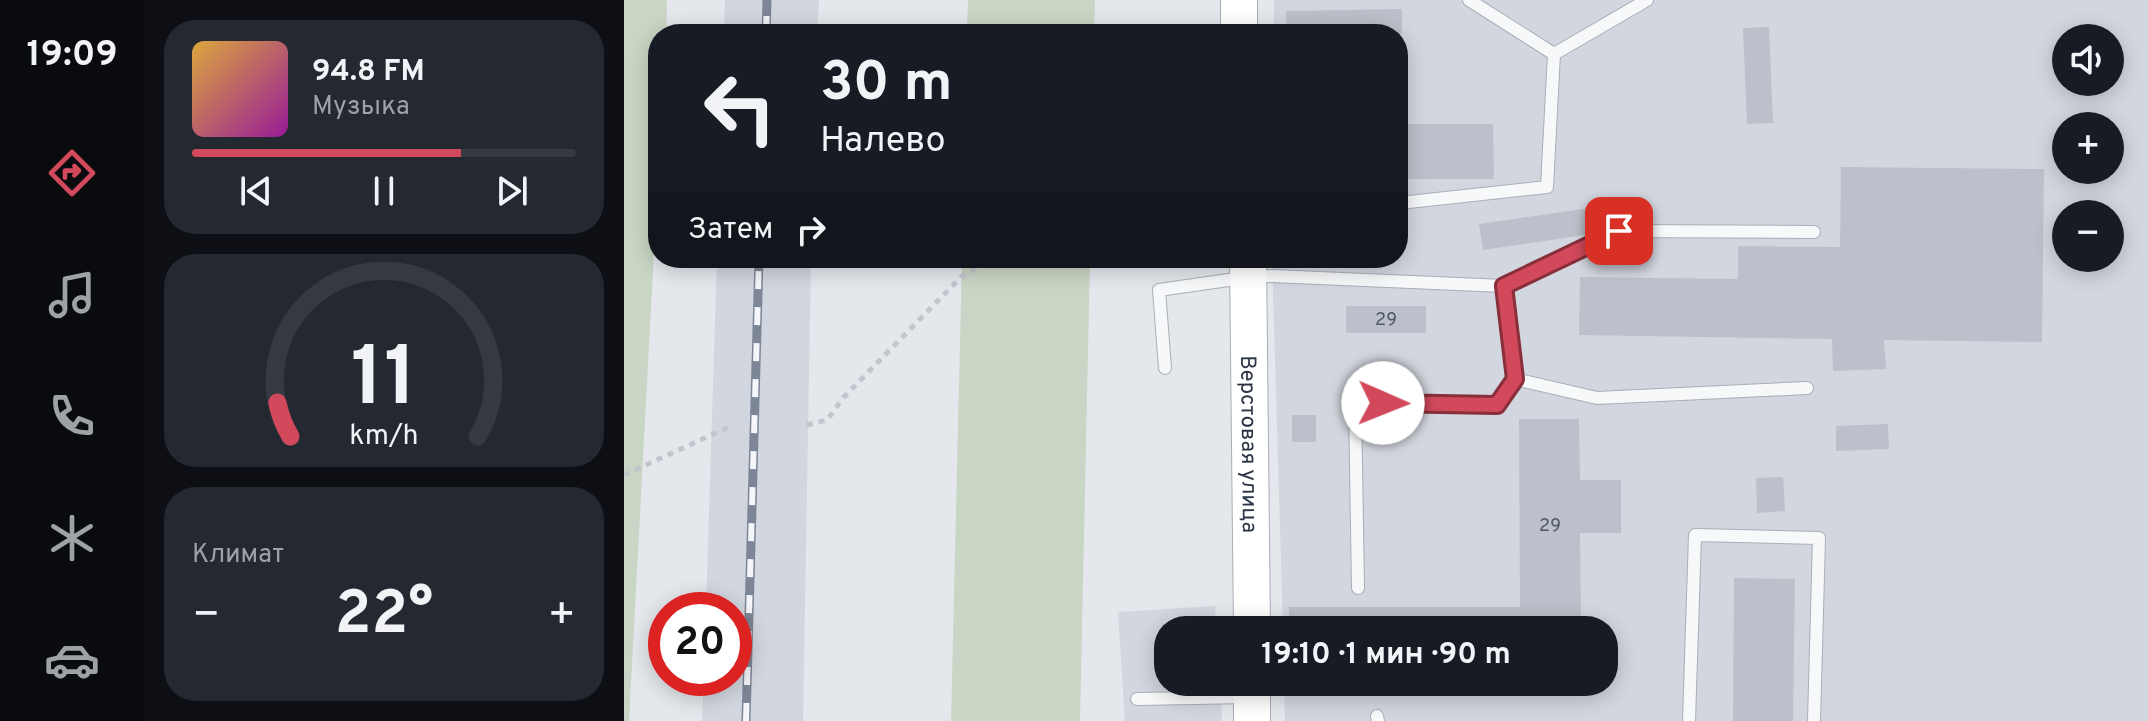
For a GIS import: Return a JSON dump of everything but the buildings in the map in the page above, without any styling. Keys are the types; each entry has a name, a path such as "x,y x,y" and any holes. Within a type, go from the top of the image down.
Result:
{"street":[{"path":"1239,0 1239,24"},
{"name":"Верстовая улица","path":"1248,268 1252,616"}],"lane":[{"path":"1469,0 1554,54"},
{"path":"1554,54 1647,0"},
{"path":"1409,202 1547,187 1554,54"},
{"path":"1261,268 1504,286 1619,231 1814,232"},
{"path":"1165,368 1159,290 1244,268"},
{"path":"1358,588 1355,403 1497,405 1515,379 1504,286"},
{"path":"1515,379 1597,398 1807,388"},
{"path":"1689,721 1695,535 1819,538 1814,721"},
{"path":"1137,699 1252,700"}],"path":[{"path":"807,425 827,420 844,397 961,277 977,268"},
{"path":"624,475 733,425"}],"shaded area":[{"path":"725,0 819,0 818,24 724,24"},
{"path":"1274,0 2148,0 2148,721 1285,721 1284,696 1618,696 1618,616 1283,616 1272,268 1408,268 1408,24 1274,24"},
{"path":"717,268 811,268 803,721 702,721 703,696 752,696 752,592 707,592"},
{"path":"1215,606 1216,616 1154,616 1154,696 1221,696 1222,721 1125,721 1118,612"}],"green space":[{"path":"624,0 667,0 666,24 648,24 648,268 653,268 629,721 624,721"},
{"path":"968,0 1095,0 1094,24 967,24"},
{"path":"962,268 1090,268 1080,721 951,721"}],"railway":[{"path":"766,24 767,0"},
{"path":"746,721 759,268"}],"route":[{"path":"1383,403 1497,405 1515,379 1504,286 1619,231"}]}
